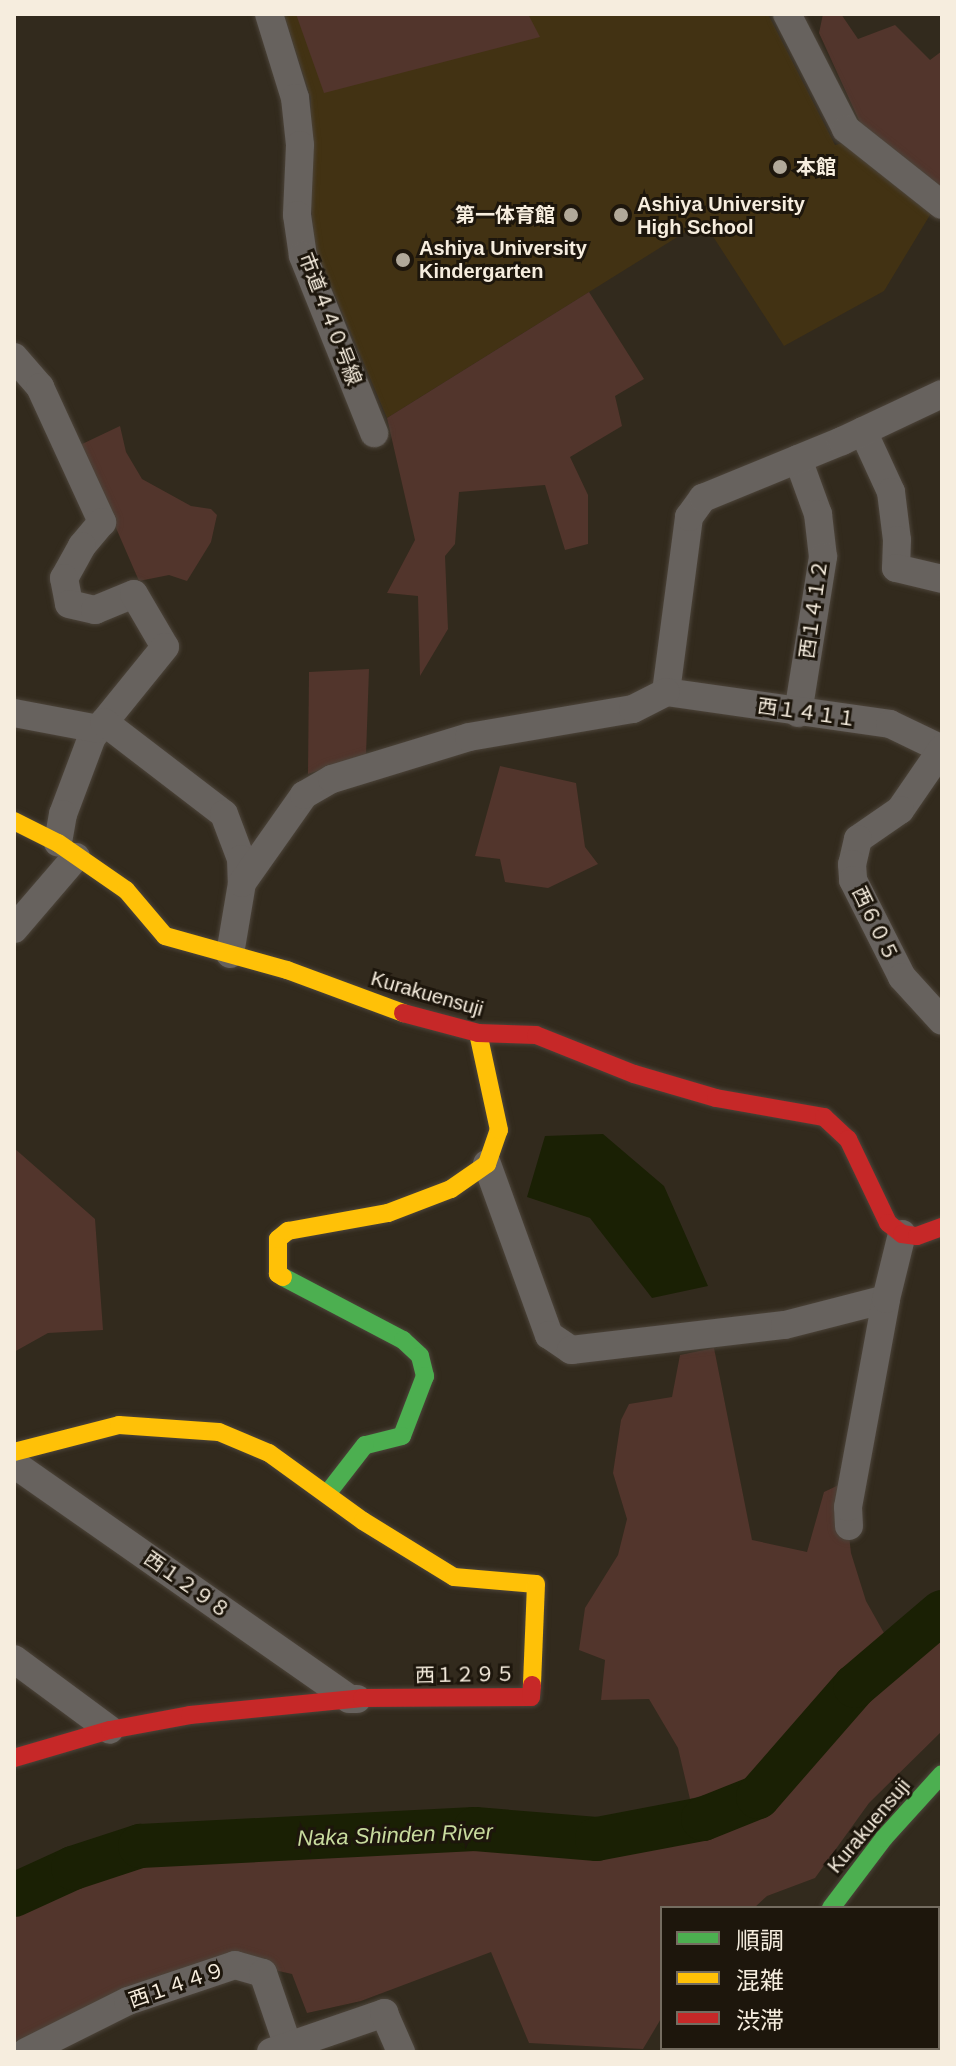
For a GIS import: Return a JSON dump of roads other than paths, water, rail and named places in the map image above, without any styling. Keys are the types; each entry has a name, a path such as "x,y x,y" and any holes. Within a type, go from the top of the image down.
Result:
{"street":[{"name":"市道４４０号線","path":"269,14 295,98 300,145 297,215 303,256 374,433"},
{"path":"787,14 846,129 942,205"},
{"path":"14,357 40,387 102,522 64,578 69,604 95,610 134,594 165,647 92,737 63,814 67,850 14,929"},
{"path":"242,883 304,795 332,779 469,737 633,709 666,692 689,517 703,498 863,431 942,394"},
{"path":"863,431 891,492 897,540 896,568 942,579"},
{"name":"西１４１２","path":"798,459 818,514 823,557 798,713"},
{"name":"西１４１１","path":"666,692 890,724 942,749"},
{"path":"14,713 101,726 224,814 241,859 242,883 230,954"},
{"name":"西６０５","path":"942,749 900,810 858,839 852,864 853,880 902,977 942,1021"},
{"name":"Kurakuensuji","path":"14,821 67,850 126,890 165,936 287,970 396,1011 478,1033 536,1035 634,1074 716,1098 824,1117 848,1139 888,1223 902,1234"},
{"path":"327,1494 365,1445 402,1436 425,1376 420,1356 403,1340 278,1274 278,1239 288,1231 388,1213 451,1189 487,1164 499,1130 478,1033"},
{"path":"487,1164 540,1302 549,1335 571,1350 785,1325 886,1299"},
{"path":"849,1526 848,1507 886,1299 902,1234 917,1236 942,1227"},
{"name":"西１２９５","path":"14,1452 119,1425 219,1432 269,1453 454,1577 536,1584 531,1697 362,1698 190,1715 110,1730 14,1758"},
{"name":"西１２９８","path":"14,1464 349,1699 362,1698"},
{"path":"14,1659 110,1730"},
{"name":"Kurakuensuji","path":"833,1906 884,1838 936,1789"},
{"name":"西１４４９","path":"24,2051 128,2001 235,1965 263,1973 279,2049"},
{"path":"279,2049 384,2013 401,2052"}],"waterway":[{"name":"Naka Shinden River","path":"14,1895 73,1868 140,1846 475,1829 597,1839 703,1819 758,1797 855,1686 942,1612"}],"place":[{"name":"本館","path":"780,167"},
{"name":"第一体育館","path":"571,215"},
{"name":"Ashiya University High School","path":"621,215"},
{"name":"Ashiya University Kindergarten","path":"403,260"}]}
